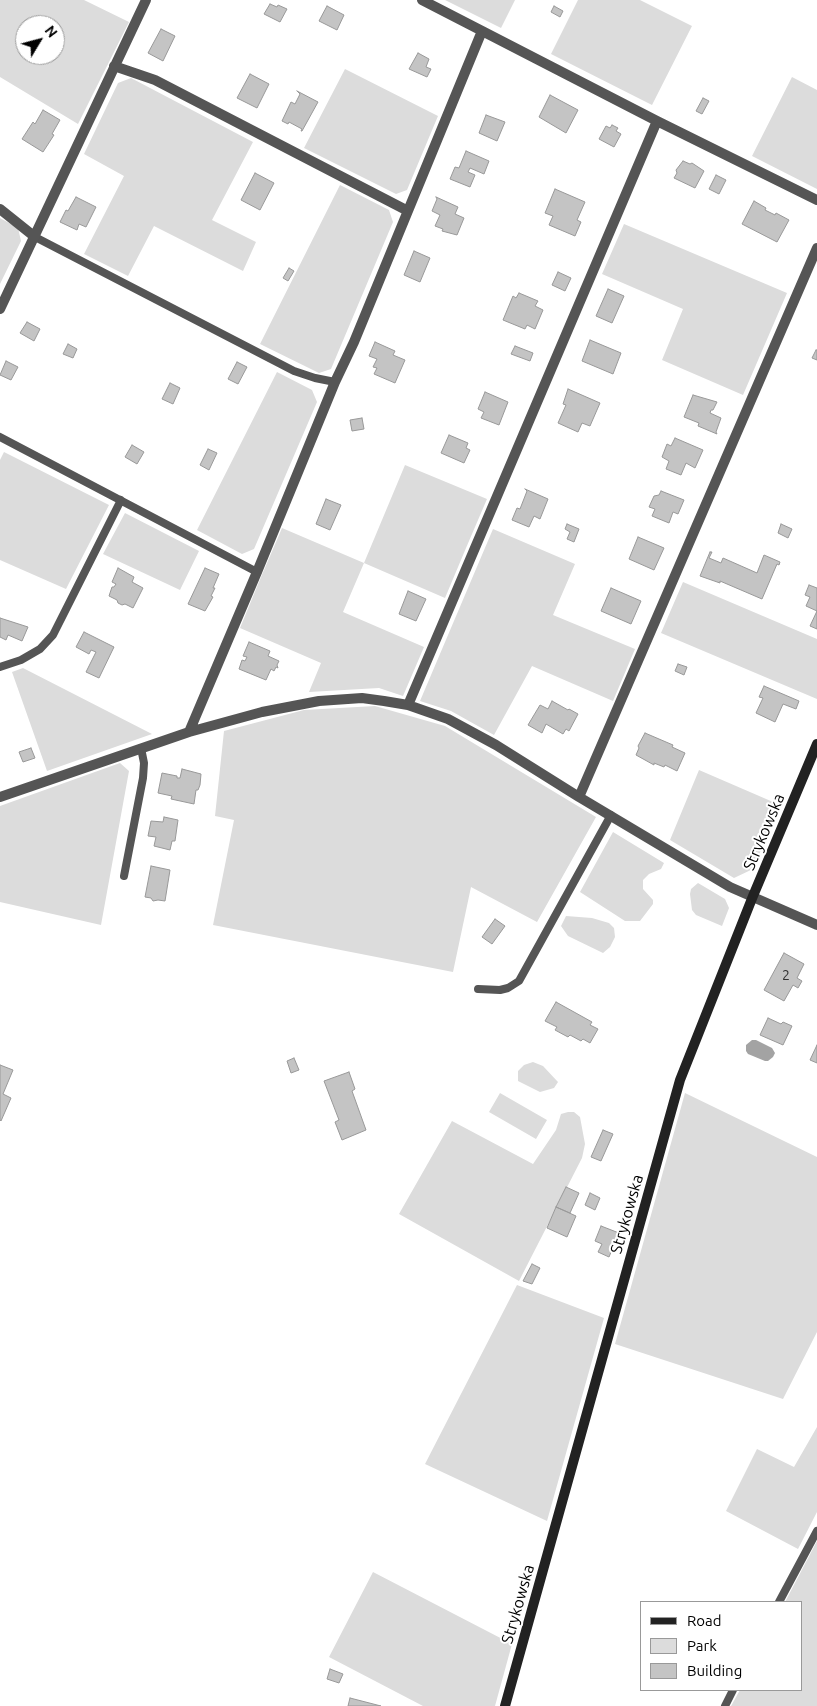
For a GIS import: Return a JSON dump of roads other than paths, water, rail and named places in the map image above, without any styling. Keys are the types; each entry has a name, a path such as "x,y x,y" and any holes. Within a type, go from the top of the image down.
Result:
{"street":[{"path":"0,310 146,0"},
{"path":"422,0 817,200"},
{"path":"189,732 335,382 354,342 482,31"},
{"path":"114,66 155,80 408,211"},
{"path":"408,705 657,120"},
{"path":"0,209 35,237"},
{"path":"579,797 817,248"},
{"path":"0,797 189,732 262,712 319,701 362,698 408,705 448,719 496,745 730,887 817,924"},
{"name":"Strykowska","path":"505,1706 680,1080 753,896 817,744"}],"lane":[{"path":"35,237 294,371 335,382"},
{"path":"0,437 257,572"},
{"path":"0,667 21,660 40,649 54,635 121,500"},
{"path":"124,876 143,778 144,763 141,748"},
{"path":"478,989 500,990 508,988 519,981 611,815"},
{"path":"780,1601 817,1531"},
{"path":"725,1706 732,1691"}]}
